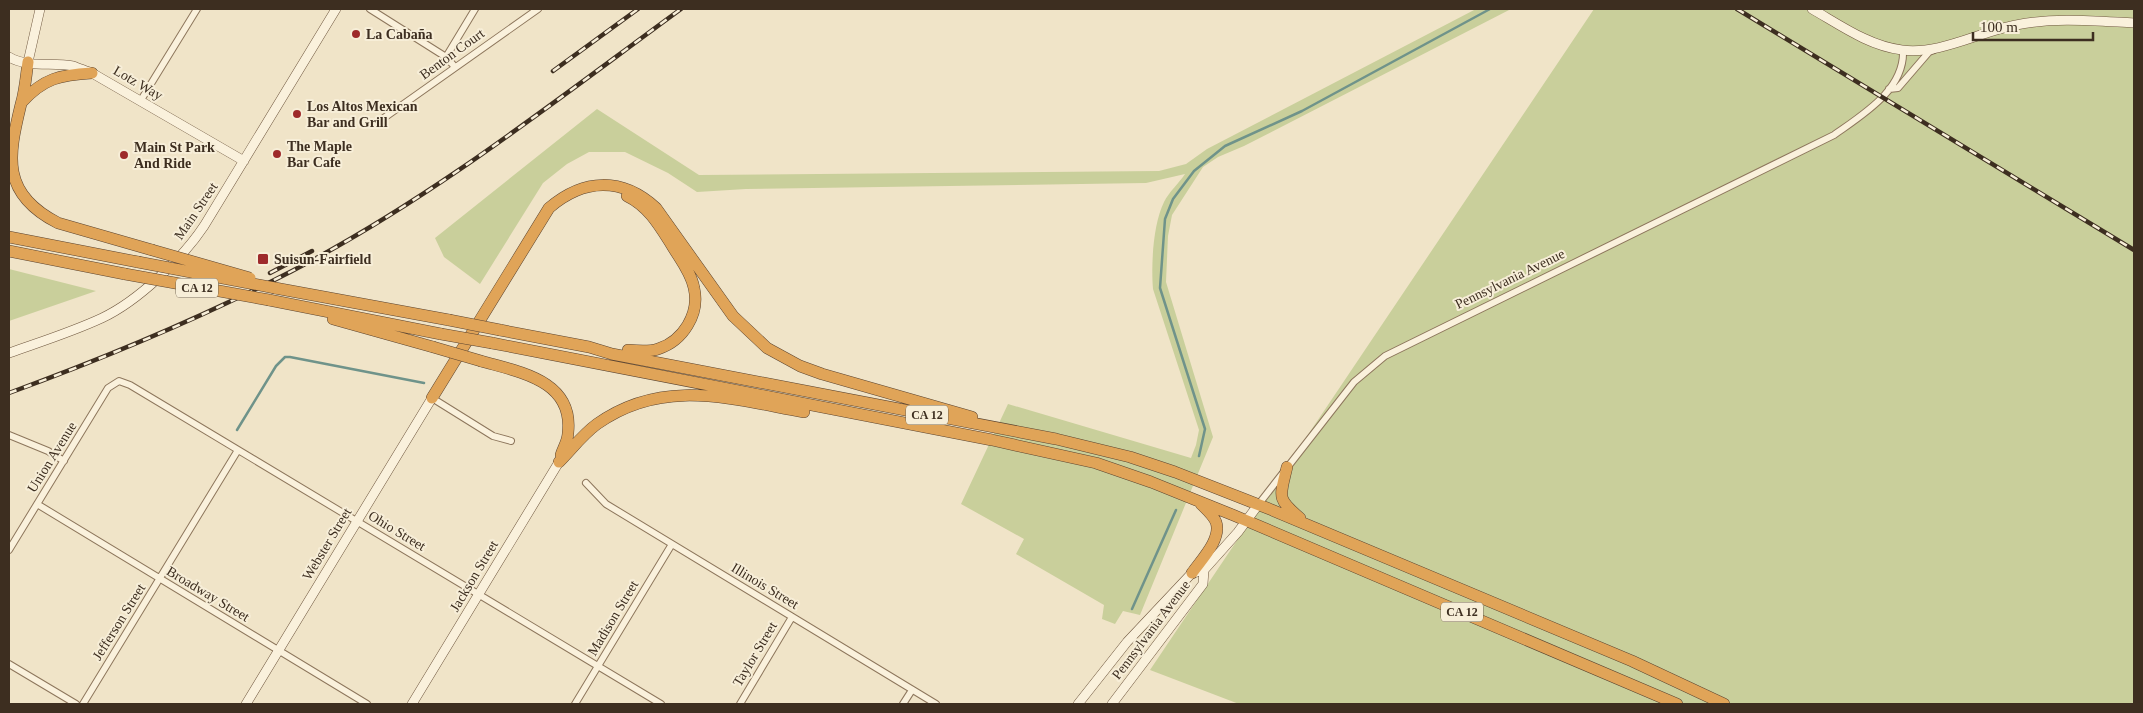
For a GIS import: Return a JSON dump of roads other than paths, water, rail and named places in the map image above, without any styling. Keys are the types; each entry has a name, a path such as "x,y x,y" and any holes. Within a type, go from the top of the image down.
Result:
{"highway":[{"path":"28,62 22,102 12,131 11,157 16,184 34,208 58,223 247,277 275,288"},
{"path":"22,102 39,86 53,78 92,73"},
{"path":"432,398 540,221 557,201 592,185 620,186 645,198 666,221 733,316 755,338 783,358 822,374 968,415 997,428"},
{"path":"584,189 618,193 635,200 648,211 660,226 688,272 694,288 695,304 692,318 684,332 673,342 658,349 642,351 613,347 589,347"},
{"name":"CA 12","path":"9,237 589,347 612,354 997,428 1130,457 1175,472 1309,526 1632,662 1724,704"},
{"name":"CA 12","path":"9,251 269,300 313,311 492,343 992,440 1096,463 1198,501 1677,704"},
{"path":"313,311 538,378 550,386 559,396 568,420 568,433 559,462"},
{"path":"559,462 581,438 613,414 644,401 679,394 735,400 856,421 889,421"},
{"path":"1287,468 1282,489 1284,504 1309,526"},
{"path":"1192,573 1215,539 1217,529 1215,520 1198,501"}],"main road":[{"path":"28,62 40,9"},
{"name":"Main Street","path":"9,353 102,318 134,298 194,242 336,9"},
{"path":"1812,9 1877,44 1903,50 1938,47 2014,25 2033,22 2052,20 2134,23"},
{"name":"Lotz Way","path":"9,57 15,61 73,66 92,73 244,161"},
{"name":"Webster Street","path":"246,704 432,398"},
{"name":"Jackson Street","path":"412,704 559,462"},
{"name":"Pennsylvania Avenue","path":"1078,704 1127,642 1192,573 1204,570 1258,505"},
{"name":"Pennsylvania Avenue","path":"1112,704 1203,584 1204,570"}],"street":[{"path":"141,100 197,9"},
{"path":"370,9 446,57 455,67"},
{"path":"446,57 475,9"},
{"name":"Benton Court","path":"381,120 538,9"},
{"name":"Pennsylvania Avenue","path":"1889,89 1898,88 1929,52 1938,47"},
{"name":"Pennsylvania Avenue","path":"1258,505 1354,382 1385,356 1834,135 1860,117 1889,89 1900,72 1903,50"},
{"name":"Ohio Street","path":"119,381 130,385 661,704"},
{"name":"Union Avenue","path":"9,550 108,388 119,381"},
{"path":"432,398 493,436 511,441"},
{"path":"9,435 48,451 64,461"},
{"name":"Jefferson Street","path":"83,704 238,450"},
{"name":"Illinois Street","path":"586,483 606,504 936,704"},
{"name":"Broadway Street","path":"37,504 367,704"},
{"name":"Madison Street","path":"575,704 672,544"},
{"name":"Taylor Street","path":"740,704 792,617"},
{"path":"9,664 76,704"},
{"path":"904,704 912,690"}],"waterway":[{"path":"1199,456 1205,429 1160,288 1165,219 1173,199 1194,171 1225,146 1302,111 1490,9"},
{"path":"237,430 276,366 285,357 424,383"},
{"path":"1132,609 1176,510"}],"railway":[{"path":"553,71 638,9"},
{"path":"9,393 81,366 188,321 292,271 343,243 394,213 491,148 681,9"},
{"path":"1737,9 2134,250"},
{"path":"270,273 312,251"}],"place":[{"name":"La Cabaña","path":"356,34"},
{"name":"Los Altos Mexican Bar and Grill","path":"297,114"},
{"name":"The Maple Bar Cafe","path":"277,154"},
{"name":"Main St Park And Ride","path":"124,155"},
{"name":"Suisun-Fairfield","path":"263,259"}]}
